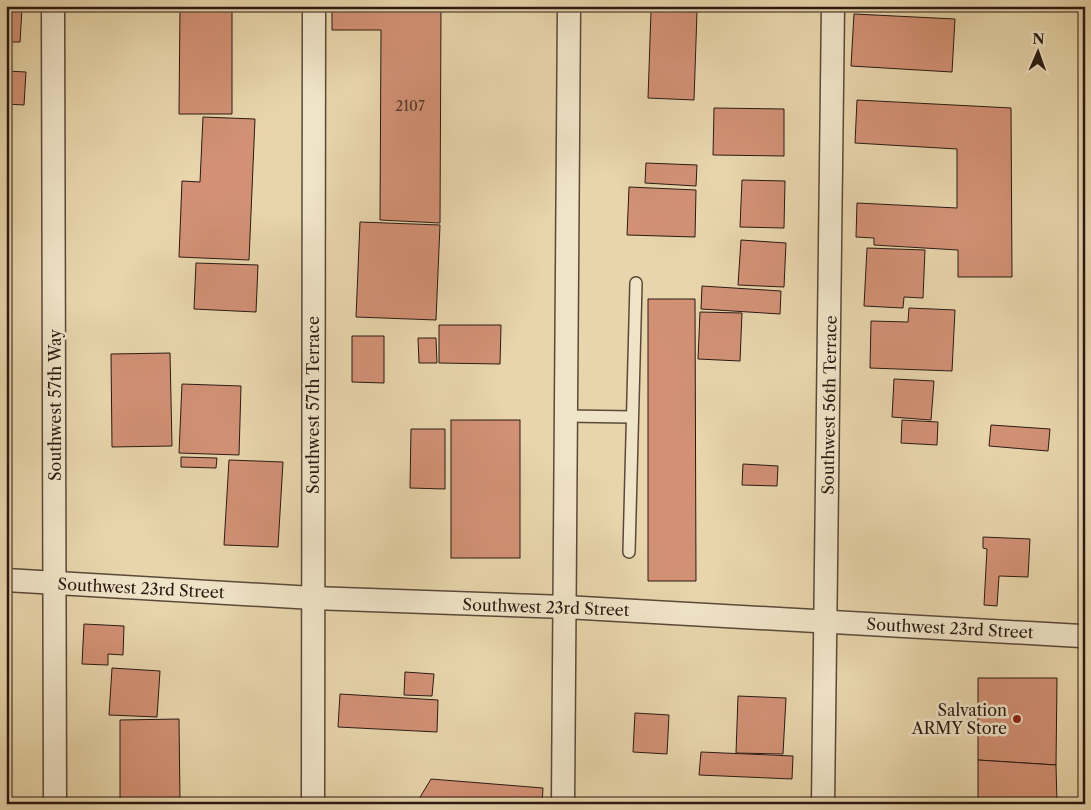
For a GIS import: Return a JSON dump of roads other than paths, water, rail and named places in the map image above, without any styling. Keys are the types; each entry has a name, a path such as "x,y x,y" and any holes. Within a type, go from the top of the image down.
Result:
{"street":[{"name":"Southwest 57th Way","path":"53,6 55,804"},
{"name":"Southwest 57th Terrace","path":"313,804 314,6"},
{"path":"563,804 569,6"},
{"name":"Southwest 56th Terrace","path":"823,804 833,6"},
{"name":"Southwest 23rd Street","path":"6,580 313,598 565,607 826,621 1080,636 1085,638"}],"lane":[{"path":"630,552 636,283"},
{"path":"566,416 632,417"}],"place":[{"name":"Salvation ARMY Store","path":"1017,719"}]}
